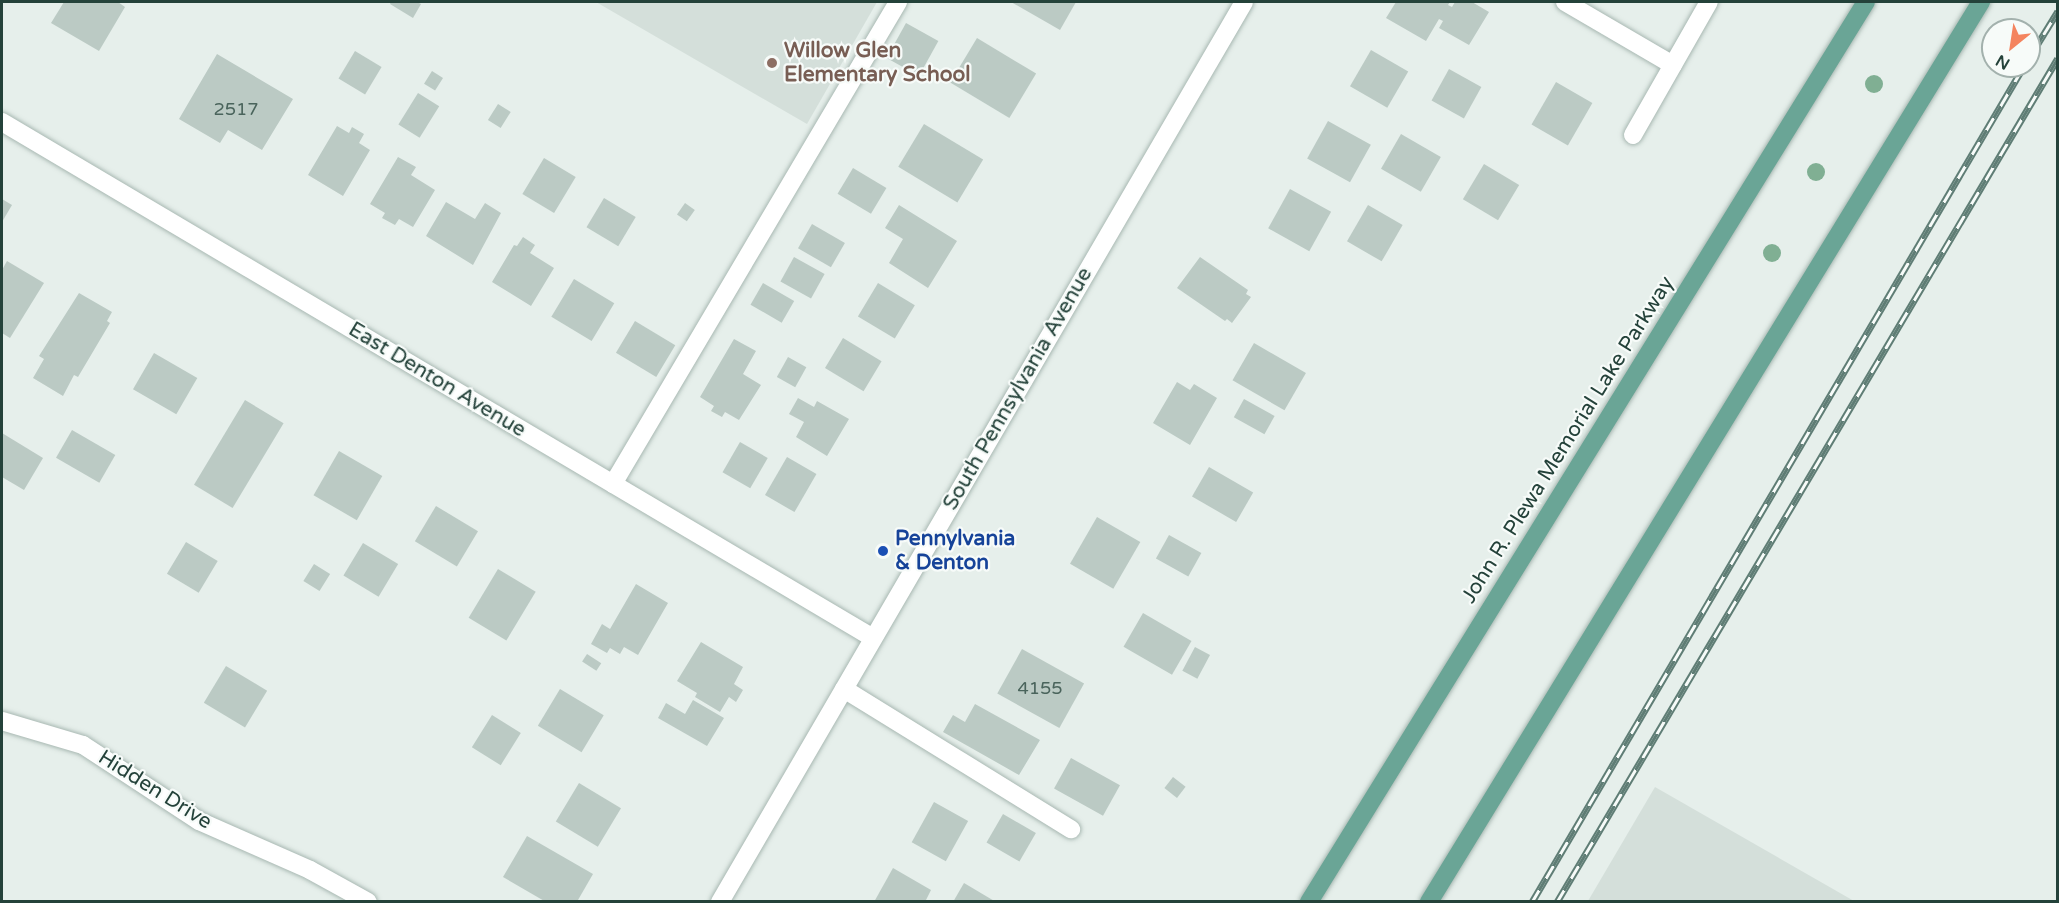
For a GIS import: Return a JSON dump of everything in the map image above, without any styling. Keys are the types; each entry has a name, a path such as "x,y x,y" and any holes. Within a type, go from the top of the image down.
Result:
{"main road":[{"name":"John R. Plewa Memorial Lake Parkway","path":"1309,902 1866,2"},
{"path":"1429,902 1982,2"}],"street":[{"path":"613,484 898,2"},
{"name":"South Pennsylvania Avenue","path":"720,902 1244,2"},
{"path":"1565,2 1673,65"},
{"path":"1633,135 1709,2"},
{"name":"East Denton Avenue","path":"2,122 873,638"},
{"path":"844,689 1071,829"},
{"name":"Hidden Drive","path":"2,721 83,745 199,821 310,870 368,902"}],"shaded area":[{"name":"Willow Glen Elementary School","path":"596,2 877,2 807,124"},
{"path":"1655,787 1854,901 1588,901"}],"building":[{"path":"64,2 118,2 125,7 99,51 51,23"},
{"path":"391,2 421,4 413,18 390,4"},
{"path":"1011,2 1076,2 1060,30"},
{"path":"1396,2 1450,2 1448,5 1452,7 1455,2 1472,2 1489,12 1469,45 1439,28 1443,21 1439,19 1426,41 1386,18"},
{"path":"906,23 938,41 919,76 887,58"},
{"path":"977,38 1036,74 1009,118 950,83"},
{"path":"1371,50 1408,72 1387,108 1350,86"},
{"path":"355,51 382,67 365,94 339,78"},
{"path":"217,54 293,99 262,150 228,130 220,143 179,119"},
{"path":"1449,69 1481,87 1464,118 1432,100"},
{"path":"432,71 443,78 435,91 424,84"},
{"path":"1556,82 1592,103 1568,145 1532,124"},
{"path":"418,93 439,106 420,138 398,124"},
{"path":"498,104 511,112 501,128 488,120"},
{"path":"1328,121 1371,145 1350,182 1307,159"},
{"path":"924,124 983,160 957,202 898,167"},
{"path":"337,126 349,133 352,127 364,134 359,143 370,150 343,196 308,175"},
{"path":"1401,134 1441,157 1421,192 1381,169"},
{"path":"398,157 416,167 411,175 435,190 413,227 399,219 395,225 382,218 385,213 370,204"},
{"path":"544,158 576,177 554,213 522,194"},
{"path":"1484,164 1519,185 1498,220 1463,199"},
{"path":"853,168 886,188 871,214 838,194"},
{"path":"1290,189 1331,212 1309,251 1268,228"},
{"path":"604,198 636,217 618,246 586,227"},
{"path":"2,199 12,205 2,222"},
{"path":"446,202 475,219 485,203 501,213 473,265 426,236"},
{"path":"685,203 695,210 687,221 677,214"},
{"path":"899,205 957,241 928,288 889,263 903,239 885,228"},
{"path":"1368,205 1403,225 1382,261 1347,241"},
{"path":"812,224 845,243 831,267 798,248"},
{"path":"523,237 535,245 530,253 554,268 531,306 492,282 514,245 517,246"},
{"path":"794,257 825,274 811,298 780,281"},
{"path":"1200,257 1248,290 1246,294 1251,297 1232,323 1227,319 1225,321 1177,288"},
{"path":"7,261 44,283 10,338 2,333 2,270"},
{"path":"574,279 614,303 592,341 551,317"},
{"path":"763,283 794,301 782,323 750,305"},
{"path":"878,283 915,305 895,339 858,316"},
{"path":"79,293 112,312 107,321 110,323 78,377 74,375 63,396 33,378 44,359 39,356"},
{"path":"635,321 675,345 656,377 616,353"},
{"path":"843,338 882,361 864,391 825,368"},
{"path":"734,339 756,351 743,374 761,385 739,420 725,412 722,417 711,411 714,406 700,397"},
{"path":"1254,343 1306,373 1284,410 1232,380"},
{"path":"154,353 197,378 176,414 133,389"},
{"path":"788,357 806,367 795,387 777,377"},
{"path":"1177,382 1190,390 1194,384 1217,398 1190,445 1153,423"},
{"path":"798,398 814,407 817,401 849,419 827,456 796,437 804,422 789,414"},
{"path":"1244,399 1275,416 1264,434 1234,417"},
{"path":"245,400 284,423 233,508 194,485"},
{"path":"72,430 115,455 99,483 56,458"},
{"path":"2,433 43,458 24,490 2,477"},
{"path":"740,442 768,458 750,488 722,472"},
{"path":"339,451 382,476 357,520 314,495"},
{"path":"787,457 816,474 794,512 765,495"},
{"path":"1209,467 1253,492 1236,522 1192,496"},
{"path":"436,506 478,531 457,566 415,541"},
{"path":"1097,517 1140,542 1113,589 1070,564"},
{"path":"1169,535 1201,553 1188,577 1156,559"},
{"path":"186,542 218,561 199,593 167,574"},
{"path":"363,543 398,564 379,597 343,576"},
{"path":"314,564 330,574 320,591 303,581"},
{"path":"498,569 536,592 506,641 469,618"},
{"path":"636,584 668,603 638,655 624,647 620,654 610,648 607,653 591,644 602,624 610,629"},
{"path":"1143,613 1191,641 1172,675 1124,647"},
{"path":"701,642 743,667 734,684 743,690 736,702 729,697 720,712 695,697 697,693 677,681"},
{"path":"1195,647 1210,655 1197,679 1182,671"},
{"path":"1022,649 1084,683 1059,728 997,694"},
{"path":"587,654 601,663 596,671 582,662"},
{"path":"226,666 267,691 245,728 204,703"},
{"path":"560,689 604,715 582,752 538,726"},
{"path":"693,700 724,718 707,746 658,718 666,703 685,714"},
{"path":"975,704 1040,740 1019,775 943,732 953,715 965,722"},
{"path":"492,715 521,733 501,765 472,747"},
{"path":"1071,758 1120,785 1103,816 1054,789"},
{"path":"1173,777 1186,787 1177,798 1164,788"},
{"path":"579,783 621,808 598,847 556,822"},
{"path":"934,802 968,821 946,861 912,842"},
{"path":"1003,814 1036,833 1019,862 986,843"},
{"path":"527,836 593,874 578,900 546,902 503,877"},
{"path":"893,868 931,890 925,902 874,902"},
{"path":"964,883 996,902 953,902"}],"railway":[{"path":"2041,39 2058,11"},
{"path":"1557,902 2058,58"},
{"path":"1532,902 2017,78"}],"place":[{"name":"Willow Glen Elementary School","path":"772,63"},
{"name":"Pennylvania & Denton","path":"883,551"}]}
